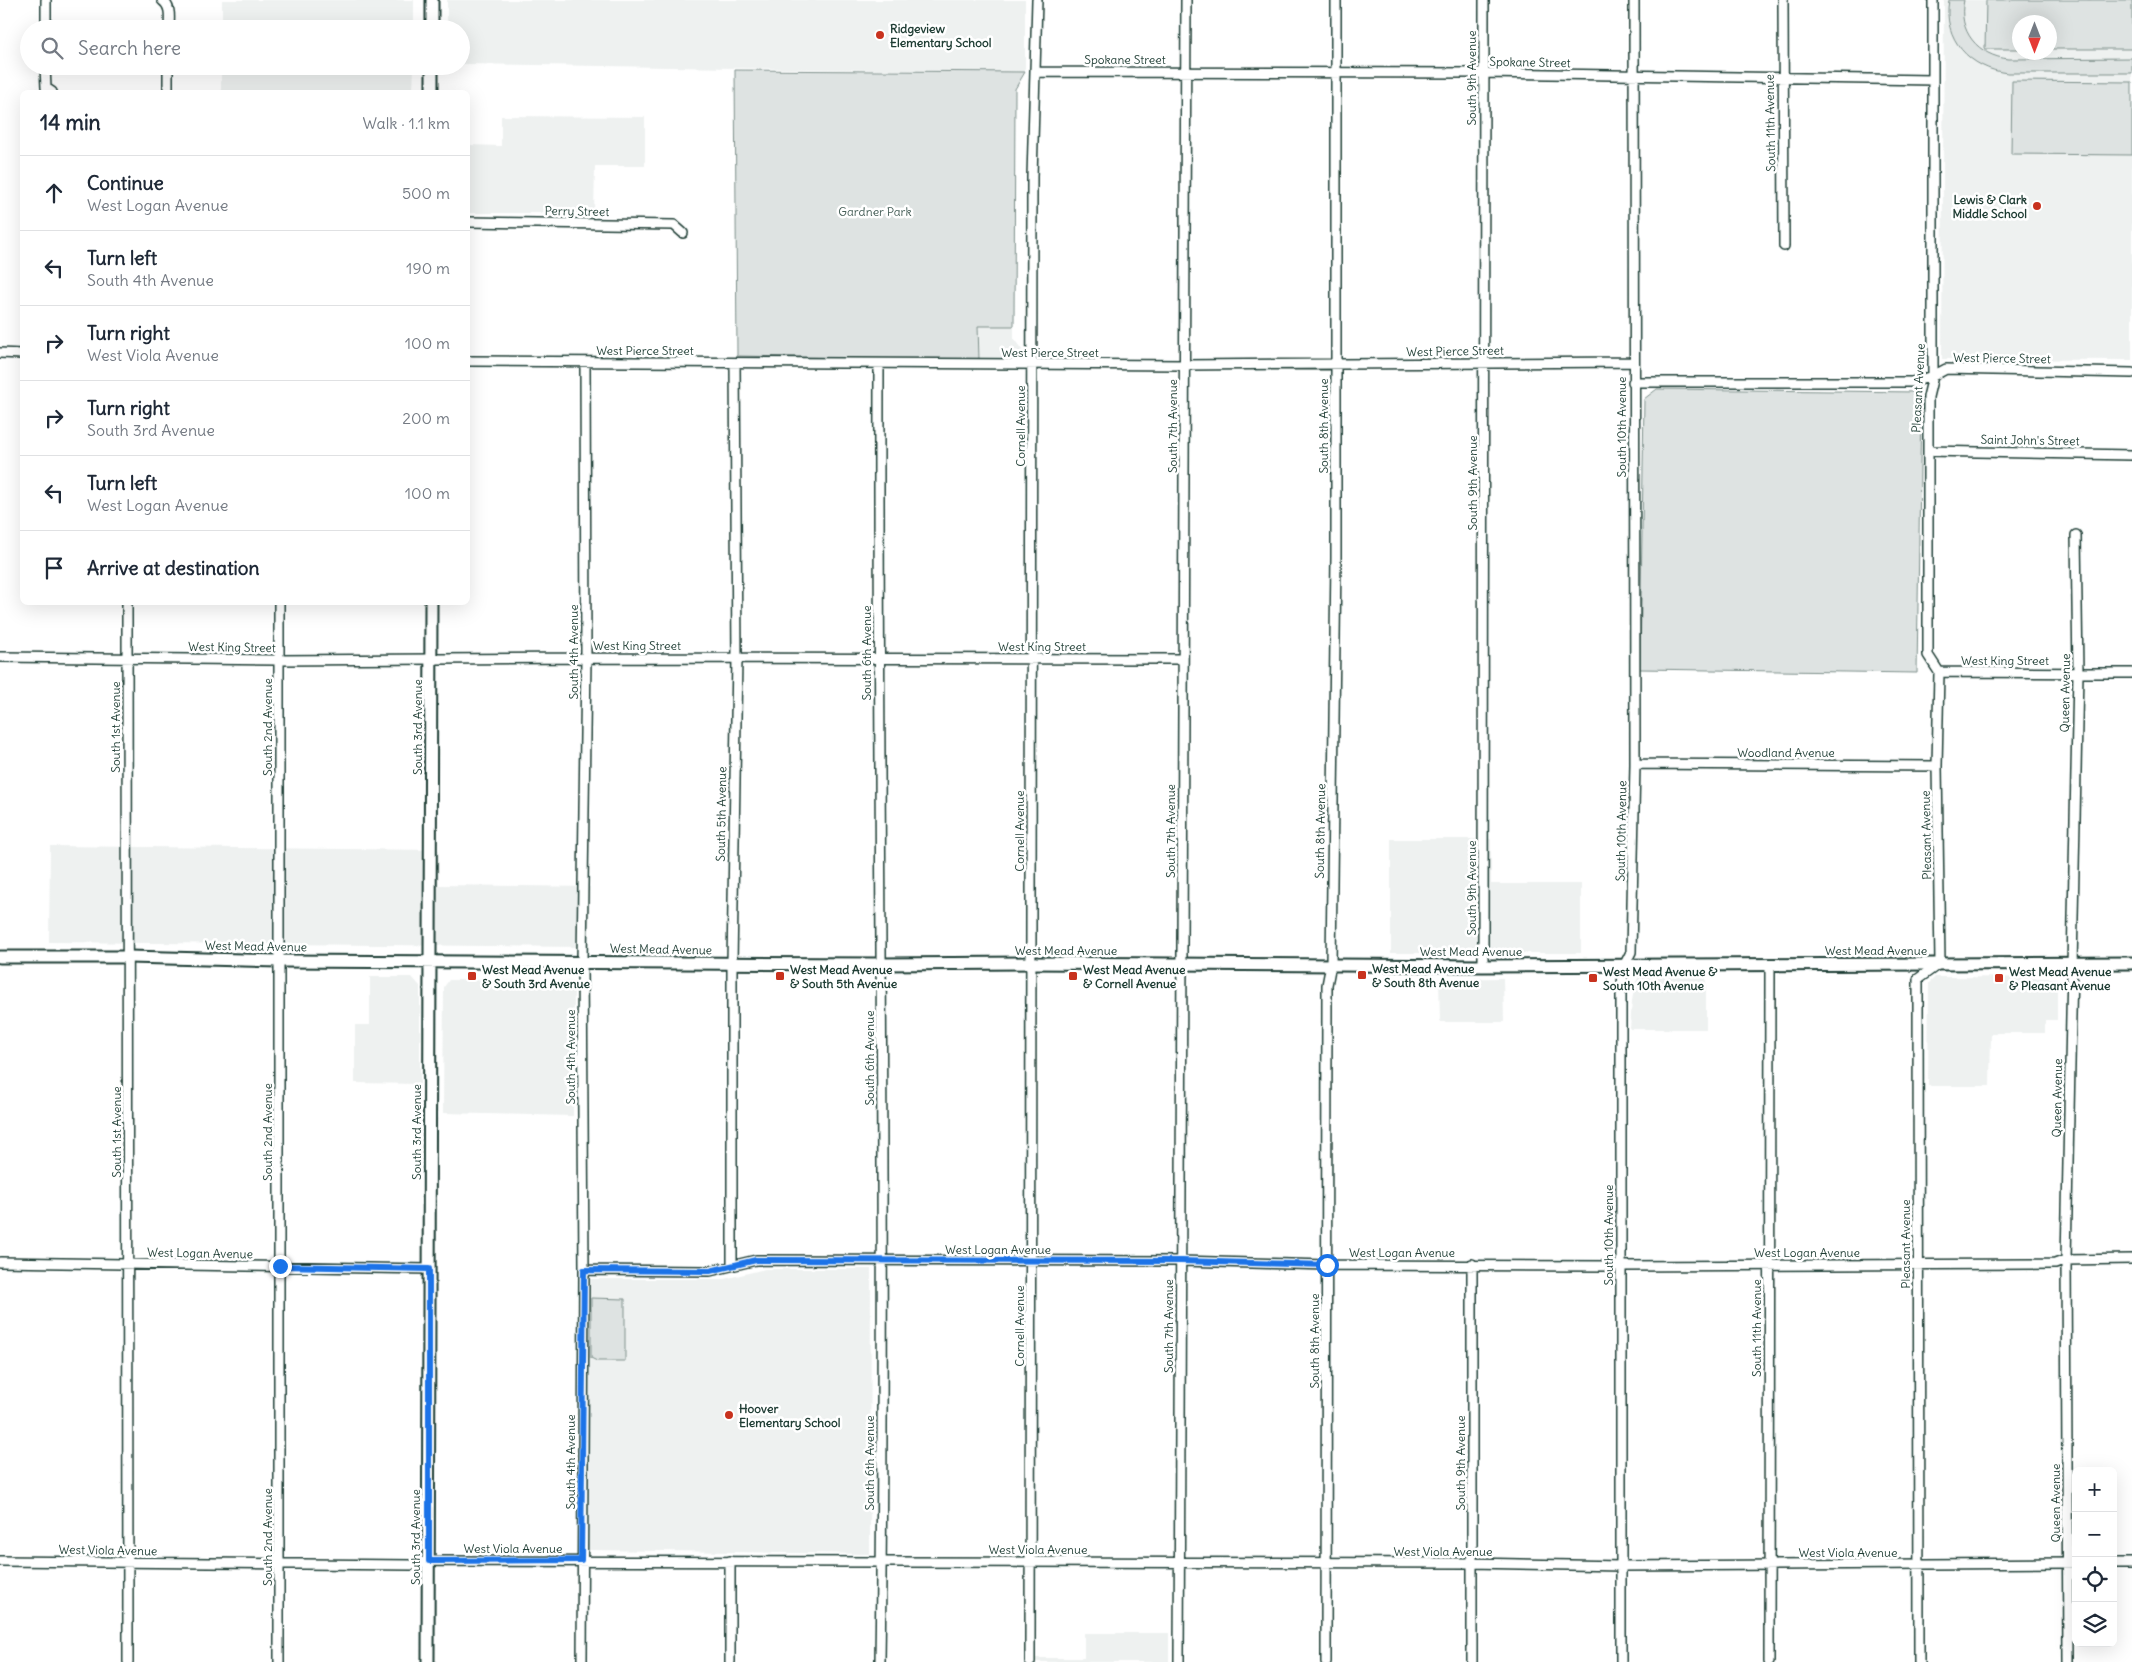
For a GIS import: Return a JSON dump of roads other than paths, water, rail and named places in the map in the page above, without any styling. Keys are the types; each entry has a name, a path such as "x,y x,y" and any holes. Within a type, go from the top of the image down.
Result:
{"street":[{"path":"46,0 46,20"},
{"path":"162,0 167,4 169,20"},
{"path":"432,0 432,20"},
{"name":"Cornell Avenue","path":"1030,1662 1032,177 1037,0"},
{"name":"South 7th Avenue","path":"1180,1662 1186,0"},
{"name":"South 8th Avenue","path":"1326,1662 1327,985 1331,964 1336,558 1334,72 1336,0"},
{"name":"South 9th Avenue","path":"1483,966 1485,594 1483,363 1484,0"},
{"name":"South 10th Avenue","path":"1621,1662 1621,988 1625,964 1631,952 1635,764 1634,0"},
{"name":"South 11th Avenue","path":"1782,0 1784,246"},
{"name":"Pleasant Avenue","path":"1919,1662 1918,979 1940,963 1937,766 1938,672 1928,655 1928,397 1933,376 1933,0"},
{"name":"Spokane Street","path":"1036,72 1484,73 1933,80"},
{"path":"45,75 46,88 49,90"},
{"path":"168,75 168,90"},
{"path":"432,75 432,90"},
{"name":"Perry Street","path":"470,222 674,225 683,233"},
{"path":"0,354 20,354"},
{"name":"West Pierce Street","path":"470,361 1033,365 1336,365 1633,362"},
{"name":"South 4th Avenue","path":"582,1662 581,1560 584,1270 582,962 586,658 585,362"},
{"name":"South 5th Avenue","path":"732,1265 732,964 736,658 735,363"},
{"name":"South 6th Avenue","path":"880,364 879,660 883,1260 880,1662"},
{"name":"West Pierce Street","path":"1633,382 1912,382 1933,376 1946,369 2132,373"},
{"name":"Saint John's Street","path":"1928,451 2132,454"},
{"name":"Queen Avenue","path":"2068,1662 2072,1563 2066,1260 2078,673 2076,535"},
{"name":"South 1st Avenue","path":"127,605 129,956 128,1662"},
{"name":"South 2nd Avenue","path":"279,605 279,1662"},
{"name":"South 3rd Avenue","path":"428,1662 431,605"},
{"name":"West King Street","path":"0,657 280,660 586,658 879,660 1183,659"},
{"name":"West King Street","path":"1938,672 2132,673"},
{"name":"Woodland Avenue","path":"1635,764 1937,766"},
{"name":"West Mead Avenue","path":"0,956 129,956 279,961 732,964 1032,963 1483,966 2132,963"},
{"name":"South 11th Avenue","path":"1769,1662 1770,964"},
{"name":"West Logan Avenue","path":"584,1270 710,1271 756,1260 1181,1261 1327,1265 1620,1266 2055,1264 2066,1260 2132,1259"},
{"name":"West Logan Avenue","path":"0,1262 429,1269"},
{"name":"South 9th Avenue","path":"1472,1264 1472,1662"},
{"name":"West Viola Avenue","path":"0,1561 412,1565 429,1561 581,1560 1472,1563 1622,1566 2072,1563"},
{"path":"730,1561 730,1662"},
{"path":"2117,1563 2132,1563"}],"place":[{"name":"Ridgeview Elementary School","path":"880,35"},
{"name":"Lewis & Clark Middle School","path":"2037,206"},
{"name":"West Mead Avenue & South 8th Avenue","path":"1362,975"},
{"name":"West Mead Avenue & South 3rd Avenue","path":"472,976"},
{"name":"West Mead Avenue & South 5th Avenue","path":"780,976"},
{"name":"West Mead Avenue & Cornell Avenue","path":"1073,976"},
{"name":"West Mead Avenue & South 10th Avenue","path":"1593,978"},
{"name":"West Mead Avenue & Pleasant Avenue","path":"1999,978"},
{"name":"Hoover Elementary School","path":"729,1415"}],"park label":[{"name":"Gardner Park","path":"875,211"}]}
